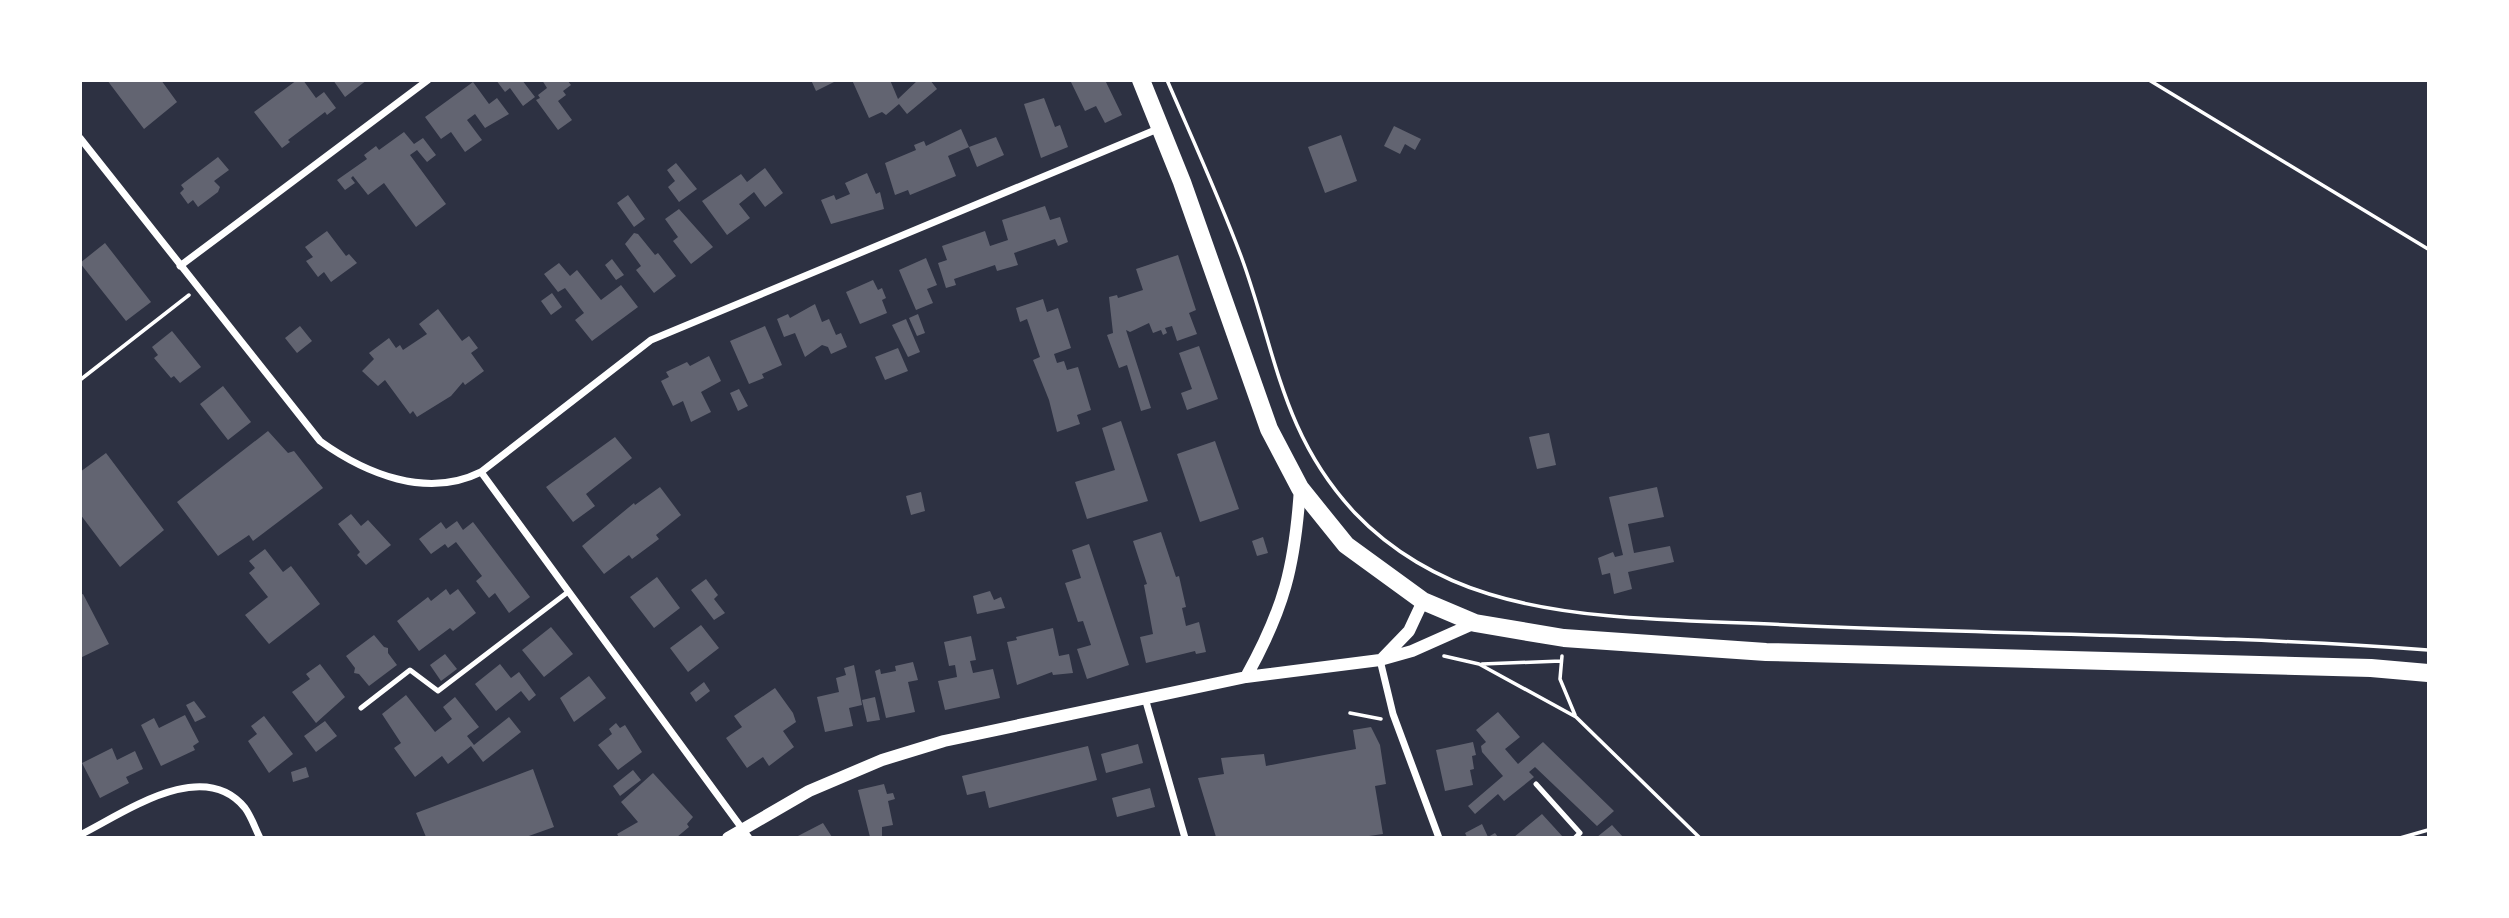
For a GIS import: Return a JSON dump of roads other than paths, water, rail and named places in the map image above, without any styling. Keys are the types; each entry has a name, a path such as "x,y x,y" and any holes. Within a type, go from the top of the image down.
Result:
{"main road":[{"path":"1140,80 1161,128 1269,429 1300,488 1346,545 1423,601 1475,623 1564,638 1766,652 2344,667 2428,673"}],"street":[{"path":"180,266 428,80"},
{"path":"80,138 320,441 362,469 384,476 437,484 461,482 481,471 651,340 1161,128"},
{"path":"481,471 745,832"},
{"path":"1246,677 1272,630 1289,580 1296,546 1300,488"},
{"path":"1380,660 1409,631 1423,601"},
{"path":"728,838 745,832 809,791 882,760 944,741 1246,677 1380,660 1412,651 1475,623"},
{"path":"1380,660 1393,715 1439,838"},
{"path":"1145,698 1185,838"},
{"path":"80,835 163,794 185,787 210,786 227,793 245,808 260,838"}],"lane":[{"path":"361,708 410,670 438,691 568,593"},
{"path":"1536,784 1580,832 1574,838"}]}
